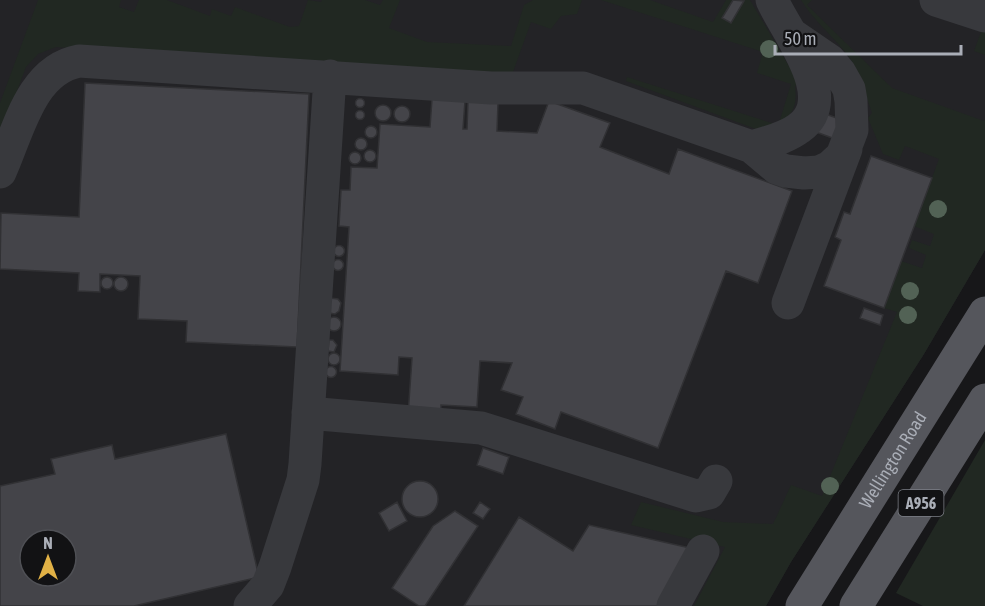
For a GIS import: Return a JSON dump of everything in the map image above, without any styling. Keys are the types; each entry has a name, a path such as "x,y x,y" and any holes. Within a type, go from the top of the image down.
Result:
{"main road":[{"name":"Wellington Road","path":"802,606 985,313"},
{"name":"A956","path":"856,606 985,400"}],"lane":[{"path":"752,147 791,134 807,120 813,108 812,79 791,34 777,14 772,0"},
{"path":"936,7 985,16"},
{"path":"788,303 852,130 849,89 844,78 829,60 791,34"},
{"path":"0,172 27,108 42,83 65,64 80,61 491,88 583,88 752,147 777,168 804,173 819,172 830,167 842,156 847,144"},
{"path":"250,606 264,590 273,573 303,480 330,76"},
{"path":"308,413 482,428 696,496 709,493 716,481"},
{"path":"673,606 703,551"}],"shaded area":[{"path":"0,0 985,0 985,250 924,354 791,562 766,606 0,606"},
{"path":"38,0 121,0 119,7 134,12 139,0 167,0 210,16 212,9 231,16 235,7 290,27 299,26 308,0 321,2 322,0 365,0 380,5 383,0 400,0 389,28 427,42 511,46 524,5 533,0 582,0 577,14 561,16 551,29 531,22 513,72 493,75 56,47 38,54 26,67 0,136 0,103"},
{"path":"601,0 650,0 713,22 726,0 750,0 796,78 798,85 795,86 796,98 792,112 779,123 791,84 757,73 763,52"},
{"path":"801,0 812,0 807,5 892,88 984,121 985,119 985,250 924,354 791,562 766,606 694,606 725,547 631,525 641,502 723,522 773,524 791,485 822,496 897,312 884,308 901,261 922,268 926,255 909,248 912,240 930,246 934,234 914,226 939,159 905,146 899,160 883,154 868,118 872,113 855,66"},
{"path":"982,29 985,29 985,55 974,51"},
{"path":"627,77 778,125 756,129 626,81"},
{"path":"985,440 985,606 923,606 896,593"}],"building":[{"path":"733,0 744,1 731,23 722,18"},
{"path":"85,83 309,94 297,347 186,342 187,321 138,319 140,276 100,274 100,292 78,291 79,273 0,269 1,213 79,217"},
{"path":"360,99 364,103 360,107 356,103"},
{"path":"432,99 465,101 463,129 467,129 468,101 498,103 497,131 537,133 549,101 610,123 600,147 669,174 678,149 792,191 758,283 726,271 658,448 561,412 555,429 516,414 523,397 501,390 512,363 480,361 477,407 441,405 441,417 408,415 412,358 399,357 398,375 340,371 349,227 339,226 341,190 350,190 351,167 377,168 380,124 430,127"},
{"path":"383,105 391,113 383,121 375,113"},
{"path":"402,106 410,114 402,122 394,114"},
{"path":"360,111 364,115 360,119 356,115"},
{"path":"823,113 842,120 835,139 816,132"},
{"path":"373,126 377,132 373,138 369,138 365,130"},
{"path":"363,138 367,144 363,150 359,150 355,142"},
{"path":"372,150 376,156 372,162 368,162 364,154"},
{"path":"357,152 361,158 357,164 353,164 349,156"},
{"path":"871,156 932,178 884,308 824,286 841,240 835,237 844,212 850,214"},
{"path":"339,246 343,247 343,255 339,256 335,255 334,251 335,247"},
{"path":"338,260 342,261 342,269 338,270 334,269 333,265 334,261"},
{"path":"109,277 112,278 112,288 105,289 102,288 101,281 102,278"},
{"path":"121,277 126,279 128,284 126,289 121,291 116,289 114,284 116,279"},
{"path":"330,298 338,299 341,303 339,311 335,314 329,313"},
{"path":"864,308 883,315 880,325 860,318"},
{"path":"331,317 337,317 341,324 337,331 331,331 327,327 327,321"},
{"path":"329,340 333,340 337,345 334,352 328,351"},
{"path":"334,353 340,359 334,365 328,359"},
{"path":"331,366 337,372 331,378 325,372"},
{"path":"226,434 259,577 134,606 0,606 0,486 55,474 51,459 112,445 115,459"},
{"path":"483,448 509,457 503,474 477,465"},
{"path":"420,481 433,486 438,499 433,512 420,517 407,512 402,499 407,486"},
{"path":"397,502 407,521 389,531 379,513"},
{"path":"480,502 490,509 483,519 473,513"},
{"path":"455,511 478,526 425,606 419,606 392,588 433,526"},
{"path":"519,517 573,551 589,525 690,548 658,606 464,606"}]}
